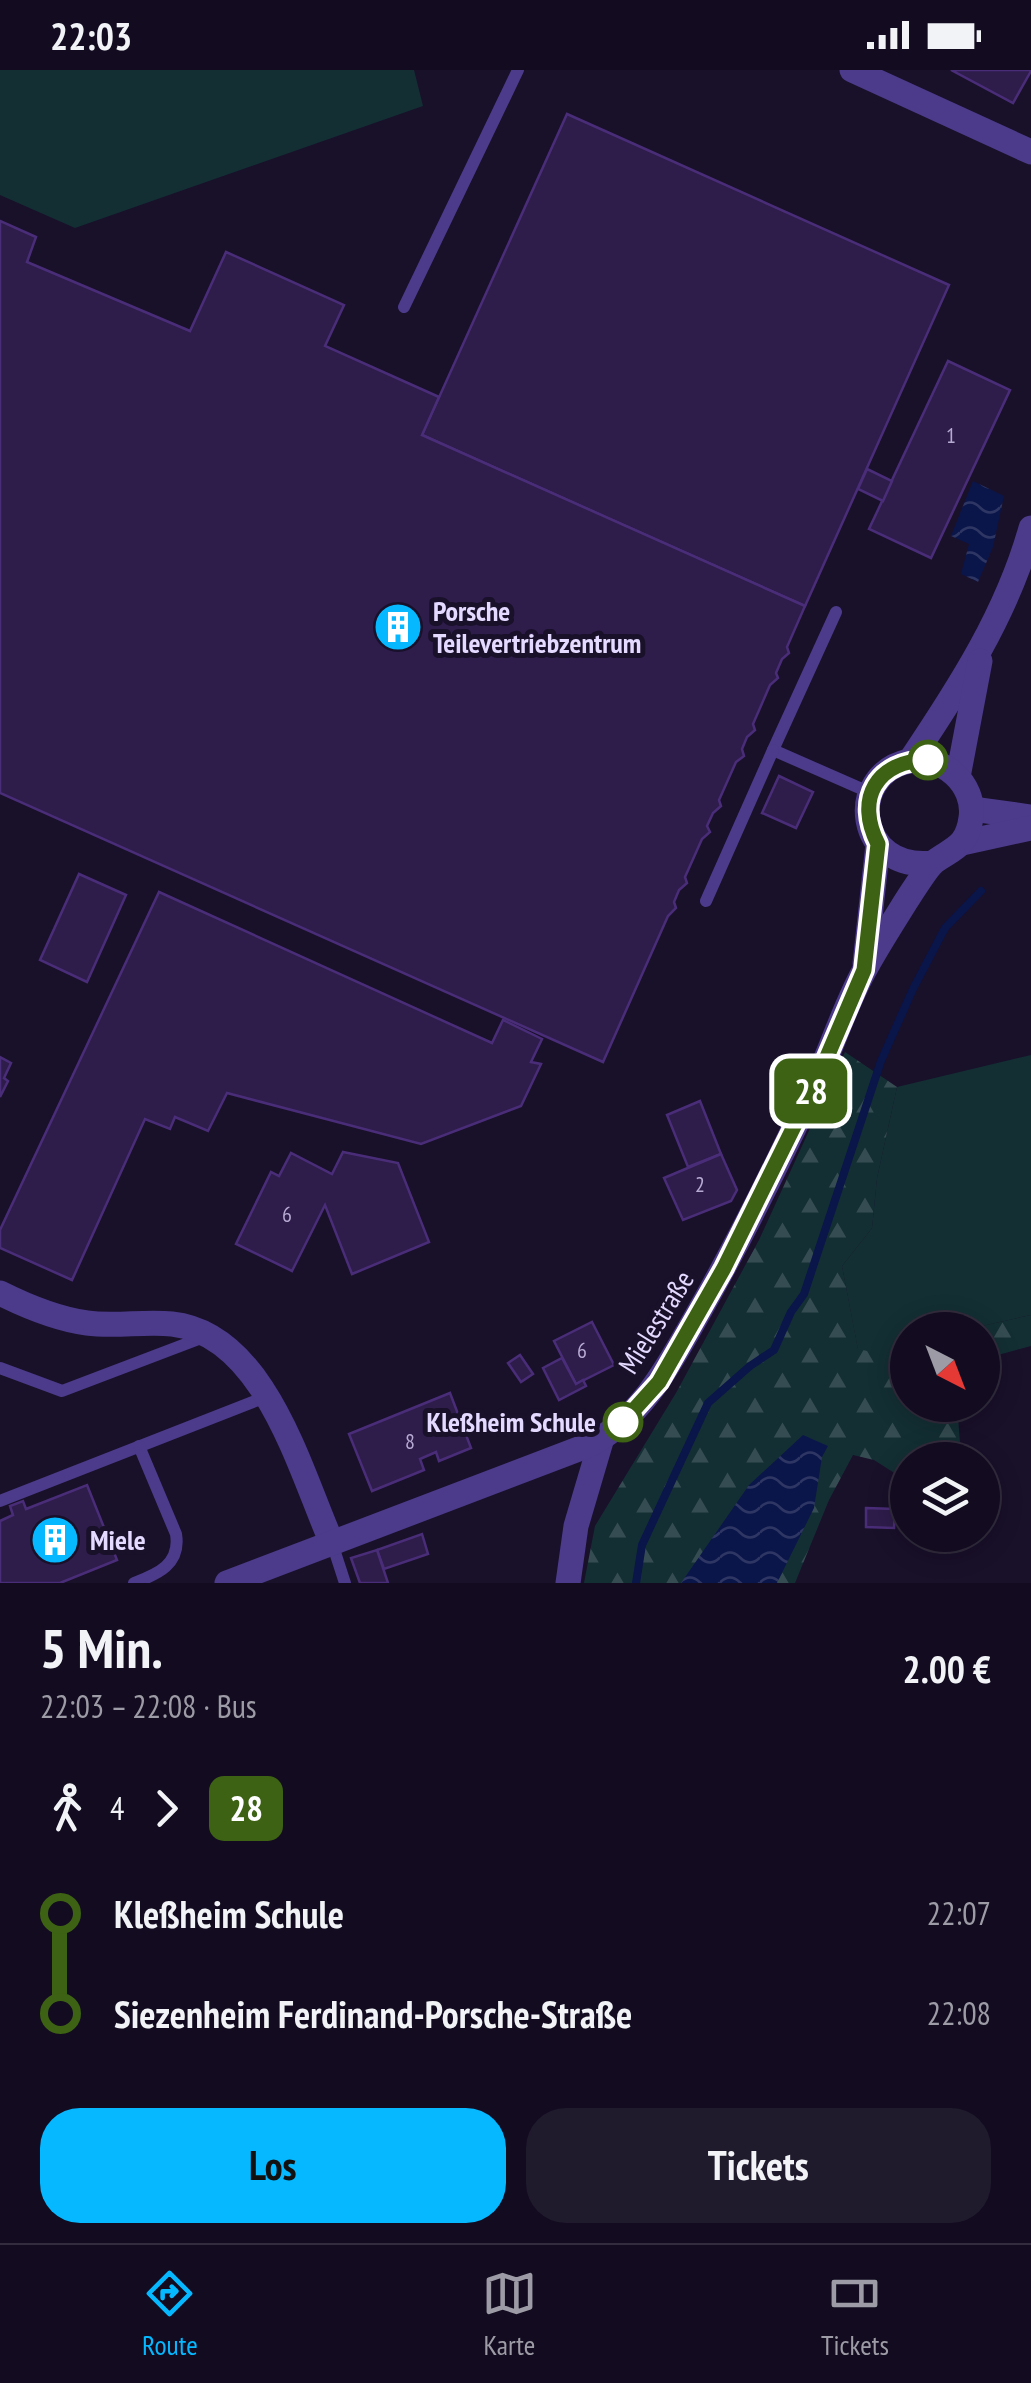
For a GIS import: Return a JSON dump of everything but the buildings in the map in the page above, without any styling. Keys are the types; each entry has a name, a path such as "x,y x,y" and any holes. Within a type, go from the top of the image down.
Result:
{"street":[{"path":"856,71 1031,152"},
{"path":"910,761 982,646 1015,578 1031,528"},
{"path":"958,777 975,703 982,646"},
{"path":"870,793 893,767 928,760 944,766 968,792 972,809 962,843"},
{"name":"Mielestraße","path":"864,970 878,844 867,810 870,793"},
{"path":"972,809 1031,817"},
{"path":"962,843 1031,828"},
{"name":"Mielestraße","path":"227,1583 461,1496 602,1438 623,1422 659,1382 724,1268 818,1078 864,970 934,863 962,843"},
{"path":"878,844 902,862 934,863"},
{"path":"0,1293 43,1312 86,1323 174,1324 209,1335 244,1364 268,1396 332,1544"},
{"path":"568,1583 576,1526 602,1438"}],"lane":[{"path":"404,306 518,70"},
{"path":"706,901 836,612"},
{"path":"773,750 870,793"},
{"path":"0,1368 62,1390 209,1335"},
{"path":"0,1501 268,1396"},
{"path":"134,1583 172,1562 178,1548 176,1534 139,1446"},
{"path":"332,1544 344,1583"}],"green space":[{"path":"0,70 414,70 423,106 75,228 0,195"},
{"path":"845,1052 897,1087 877,1178 872,1228 842,1266 858,1349 890,1356 890,1422 958,1422 960,1442 890,1442 890,1470 874,1460 853,1455 829,1500 795,1583 584,1583 595,1526 676,1393 759,1240"},
{"path":"1031,1055 1031,1315 1000,1322 1000,1312 890,1312 890,1356 858,1350 842,1266 872,1228 877,1178 897,1087"},
{"path":"1031,1315 1031,1346 1000,1354 1000,1322"}],"water":[{"path":"973,481 1004,496 993,547 978,582 961,574 969,544 951,536"},
{"path":"803,1435 828,1446 822,1457 814,1508 777,1583 681,1583 749,1485"}],"waterway":[{"path":"636,1583 642,1545 708,1403 774,1350 804,1294 881,1061 945,928 981,891"}],"bus line":[{"name":"28","path":"623,1422 659,1382 724,1268 818,1078 864,970 878,844 867,810 870,793 893,767 928,760"}],"place":[{"name":"Porsche Teilevertriebzentrum","path":"398,627"},
{"name":"Kleßheim Schule","path":"623,1422"},
{"name":"Miele","path":"55,1540"}]}
